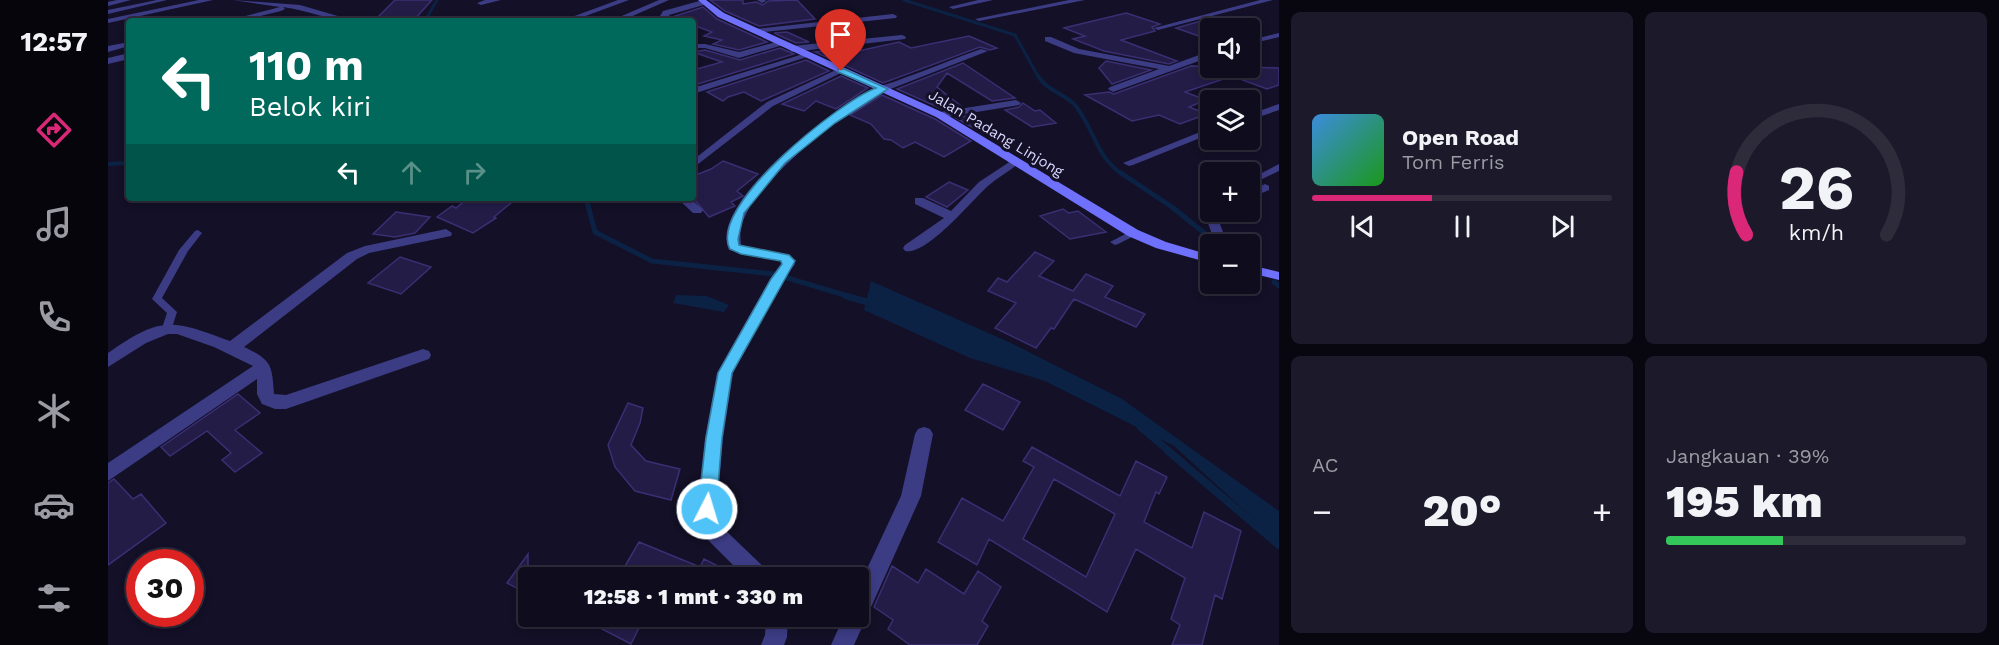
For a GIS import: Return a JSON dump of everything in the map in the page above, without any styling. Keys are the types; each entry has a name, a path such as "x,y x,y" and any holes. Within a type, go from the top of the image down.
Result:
{"street":[{"path":"108,4 127,0"},
{"path":"108,21 209,0"},
{"path":"237,0 314,9 342,18"},
{"path":"481,3 497,0"},
{"path":"574,18 625,0"},
{"path":"621,18 665,0"},
{"path":"953,7 989,0"},
{"path":"979,20 1081,0"},
{"path":"1158,28 1269,0"},
{"path":"665,18 666,13 703,1"},
{"name":"Jalan Padang Linjong","path":"703,1 721,15 756,32 940,115 1133,233 1161,245 1200,256"},
{"path":"243,18 293,6"},
{"path":"292,15 314,9"},
{"path":"756,32 893,16"},
{"path":"1260,40 1279,35"},
{"path":"792,49 902,37"},
{"path":"1048,39 1077,51 1167,68"},
{"path":"696,46 705,46 739,55 780,43"},
{"path":"108,49 126,45"},
{"path":"750,567 714,532 707,509 714,438 725,373 788,261 785,258 734,247 732,239 742,206 782,160 807,139 874,92 984,51"},
{"path":"696,90 806,56"},
{"path":"108,61 126,57"},
{"path":"1113,89 1200,57"},
{"path":"696,163 770,104 841,71"},
{"path":"940,115 1016,103"},
{"path":"1260,114 1279,107"},
{"path":"1129,163 1200,135"},
{"path":"910,248 954,217 983,184 1014,162"},
{"path":"1260,185 1279,167"},
{"path":"686,201 697,210"},
{"path":"919,201 954,217"},
{"path":"230,349 352,256 365,250 446,233"},
{"path":"1260,271 1279,276"},
{"path":"108,361 150,333 167,327 178,329 259,362 267,376 264,393 269,401 275,404 423,355"},
{"path":"108,473 263,367"},
{"path":"869,588 915,485 918,453 924,434"},
{"path":"772,645 776,637 776,627"},
{"path":"842,645 851,627"}],"lane":[{"path":"108,12 164,0"},
{"path":"167,327 172,312 157,299 184,250 198,233"},
{"path":"1115,242 1133,233"}],"water":[{"path":"871,281 1011,343 1122,399 1279,511 1279,542 1174,446 1045,381 970,358 864,310"},
{"path":"676,295 707,296 729,305 724,312 673,303"}],"building":[{"path":"395,0 432,0 416,18 377,18"},
{"path":"710,0 743,0 743,4 756,2 763,5 768,1 797,0 815,19 759,26 725,11"},
{"path":"703,7 717,19 767,42 739,50 713,44 722,40 704,36 712,32 696,26 696,18 672,17"},
{"path":"1126,13 1160,24 1152,27 1155,31 1121,40 1177,61 1169,64 1104,51 1073,39 1085,36 1064,28"},
{"path":"1200,21 1200,36 1176,28"},
{"path":"787,32 809,42 796,43 774,33"},
{"path":"969,36 997,48 990,50 980,47 883,83 815,52 847,48 854,52 899,42 911,48"},
{"path":"780,48 794,54 696,85 696,69 722,62 696,52 705,50 740,60"},
{"path":"806,60 829,71 761,101 744,92 723,101 707,92"},
{"path":"1106,61 1151,70 1112,84 1099,68"},
{"path":"963,63 1015,98 992,101 947,73 937,87 961,106 942,109 897,89"},
{"path":"1191,66 1200,66 1200,78 1226,78 1185,92 1200,98 1200,102 1189,107 1200,111 1200,117 1180,124 1159,115 1132,121 1085,95 1109,92 1114,94"},
{"path":"1260,68 1279,68 1279,85 1267,89 1237,78 1260,78"},
{"path":"841,76 868,88 836,109 816,101 804,111 782,104"},
{"path":"882,95 935,119 971,141 944,157 915,142 903,148 891,140 884,139 871,124 850,115"},
{"path":"1023,103 1035,111 1040,110 1056,123 1032,127 1005,110 1019,107"},
{"path":"971,115 990,131 984,134 956,118"},
{"path":"723,161 758,174 737,191 743,196 731,202 735,206 709,217 696,201 696,175"},
{"path":"949,182 968,190 947,207 926,197"},
{"path":"464,201 513,201 494,217 496,218 473,233 437,217 452,206 456,208"},
{"path":"1063,209 1069,213 1078,211 1106,232 1070,239 1040,216"},
{"path":"396,212 430,217 415,233 395,237 373,234"},
{"path":"1035,252 1054,261 1039,276 1073,291 1086,274 1113,286 1105,297 1145,314 1136,327 1074,299 1054,329 1051,328 1036,348 995,328 1016,303 988,291 998,278 1007,282"},
{"path":"400,257 431,267 401,294 368,283"},
{"path":"983,384 1020,402 1003,430 965,410"},
{"path":"238,394 260,413 235,430 262,453 235,472 222,460 231,453 207,431 170,456 161,447"},
{"path":"628,403 643,408 631,445 646,461 680,469 671,500 635,491 615,467 608,445"},
{"path":"1032,447 1120,496 1136,461 1167,477 1159,494 1156,492 1144,522 1192,548 1204,512 1241,531 1222,599 1215,595 1202,645 1172,645 1180,625 1171,619 1185,578 1136,549 1107,612 989,539 977,565 938,542 962,498 1003,521 1034,467 1023,461","holes":["1054,479 1115,514 1086,577 1023,539"]},
{"path":"114,479 133,499 141,494 166,523 130,549 126,549 126,552 108,565 108,483"},
{"path":"639,542 700,567 624,567"},
{"path":"528,554 528,567 519,567"},
{"path":"704,559 720,567 700,567"},
{"path":"892,566 918,583 926,569 964,594 978,571 1001,587 982,621 988,626 977,645 910,645 888,629 893,620 874,607"},
{"path":"518,568 518,589 507,583"},
{"path":"600,627 640,627 631,644"}],"waterway":[{"path":"427,18 437,0"},
{"path":"904,0 1015,35 1039,78"},
{"path":"1038,76 1046,85 1075,105 1106,159 1123,175"},
{"path":"108,164 126,163"},
{"path":"1121,173 1172,207 1206,234"},
{"path":"587,201 595,232 652,261 774,274 851,297"},
{"path":"1274,282 1279,286"},
{"path":"846,296 874,304"},
{"path":"1140,427 1169,451"},
{"path":"1167,450 1279,545"}],"route":[{"path":"707,509 714,438 725,373 777,279 788,264 785,258 734,247 732,239 739,213 742,206 782,160 832,121 874,92 884,89 841,71"}]}
